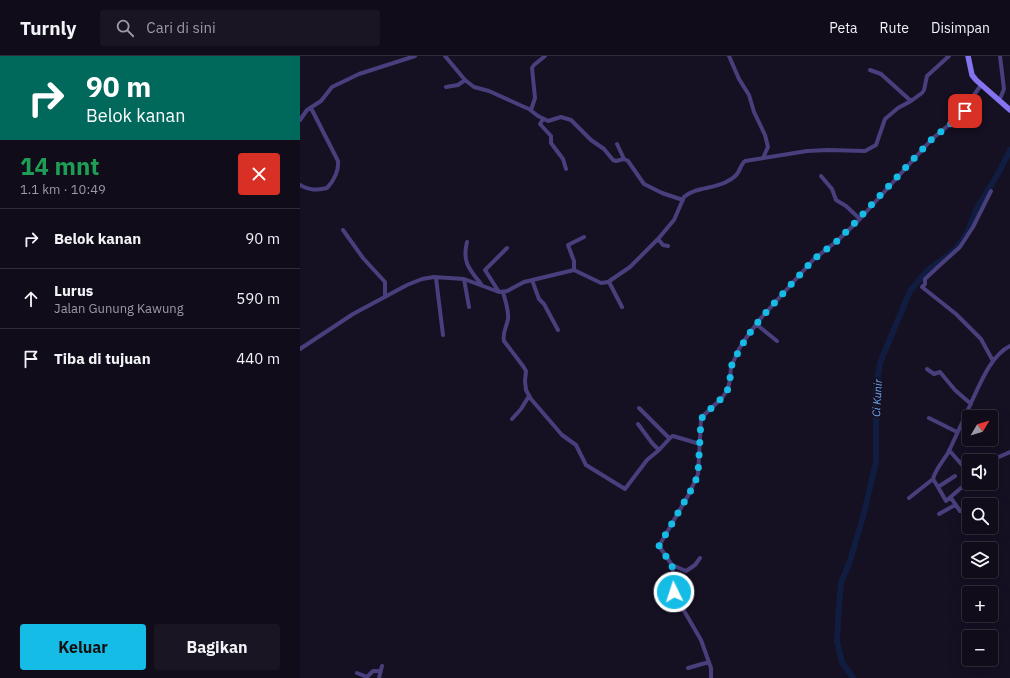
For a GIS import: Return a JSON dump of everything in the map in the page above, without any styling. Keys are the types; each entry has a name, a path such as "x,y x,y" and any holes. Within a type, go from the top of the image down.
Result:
{"street":[{"path":"300,120 307,110 321,101 329,89 341,82 364,72 415,56"},
{"path":"445,56 465,80 474,87 489,91 530,110 548,121 561,117 571,120 591,140 604,149 613,160 616,161 624,159"},
{"path":"530,110 535,98 532,68 545,56"},
{"path":"729,56 739,80 749,95 754,112 766,139 768,147 763,158"},
{"path":"300,349 345,318 422,279 464,279 501,292 532,280 574,270 601,283 609,282 630,267 658,239 674,220 684,197 689,193 719,185 732,179 736,176 742,163 745,161 828,150 865,150 876,145 885,120 898,108 911,101 924,90 927,76 948,56"},
{"path":"968,56 972,75 998,101 1010,110"},
{"path":"998,101 1003,94 1004,89 1000,56"},
{"path":"870,70 881,74 911,101"},
{"path":"446,87 458,85 465,80"},
{"path":"711,678 712,674 702,640 676,597 672,565 659,546 694,485 698,474 701,420 703,416 717,404 728,389 731,367 734,360 739,349 756,324 814,259 837,241 860,219 932,139 964,113 969,102 981,85"},
{"path":"300,184 314,191 327,188 336,174 338,166 338,161 311,108"},
{"path":"543,119 540,124 551,136 551,143 562,157 566,169"},
{"path":"617,144 624,159 628,162 644,184 662,193 683,200"},
{"path":"821,176 832,189 836,200 846,206 860,219"},
{"path":"990,191 973,227 960,247 925,279 925,284 922,287 956,314 981,339 993,361"},
{"path":"342,230 363,258 385,282 385,297"},
{"path":"574,270 574,261 568,245 569,243 584,237"},
{"path":"658,239 663,245 668,246"},
{"path":"468,242 465,250 466,263 481,284"},
{"path":"508,248 485,270 501,292 507,308 508,318 503,338 504,341 520,361 526,372 525,385 529,396 562,434 576,445 586,465 623,489 626,488 634,476 669,438 674,436 700,444"},
{"path":"436,278 443,335"},
{"path":"464,279 469,307"},
{"path":"532,280 539,300 544,304 558,330"},
{"path":"609,282 622,307"},
{"path":"756,324 777,341"},
{"path":"909,498 933,479 934,474 949,450 971,404 976,389 993,361 1004,349 1010,346"},
{"path":"927,369 934,374 940,372 955,390 971,404"},
{"path":"512,419 529,396"},
{"path":"639,408 669,438"},
{"path":"929,418 957,432"},
{"path":"638,424 659,450"},
{"path":"949,450 962,465"},
{"path":"998,457 1010,452"},
{"path":"938,487 955,476"},
{"path":"933,479 945,501 948,501 962,488"},
{"path":"951,498 960,511"},
{"path":"939,514 955,504"},
{"path":"672,565 686,571 700,558"},
{"path":"688,668 709,662"},
{"path":"357,673 367,677 372,671 381,668 379,678"}],"waterway":[{"name":"Ci Kunir","path":"853,678 842,662 837,641 839,606 841,583 850,561 864,513 876,462 876,388 880,363 910,291 927,271 956,249 967,233 977,208 999,172 1010,150"}],"route":[{"path":"674,592 672,565 659,546 694,485 698,474 701,420 703,416 717,404 728,389 731,367 739,349 761,318 814,259 837,241 858,221 922,149 965,111"}]}
